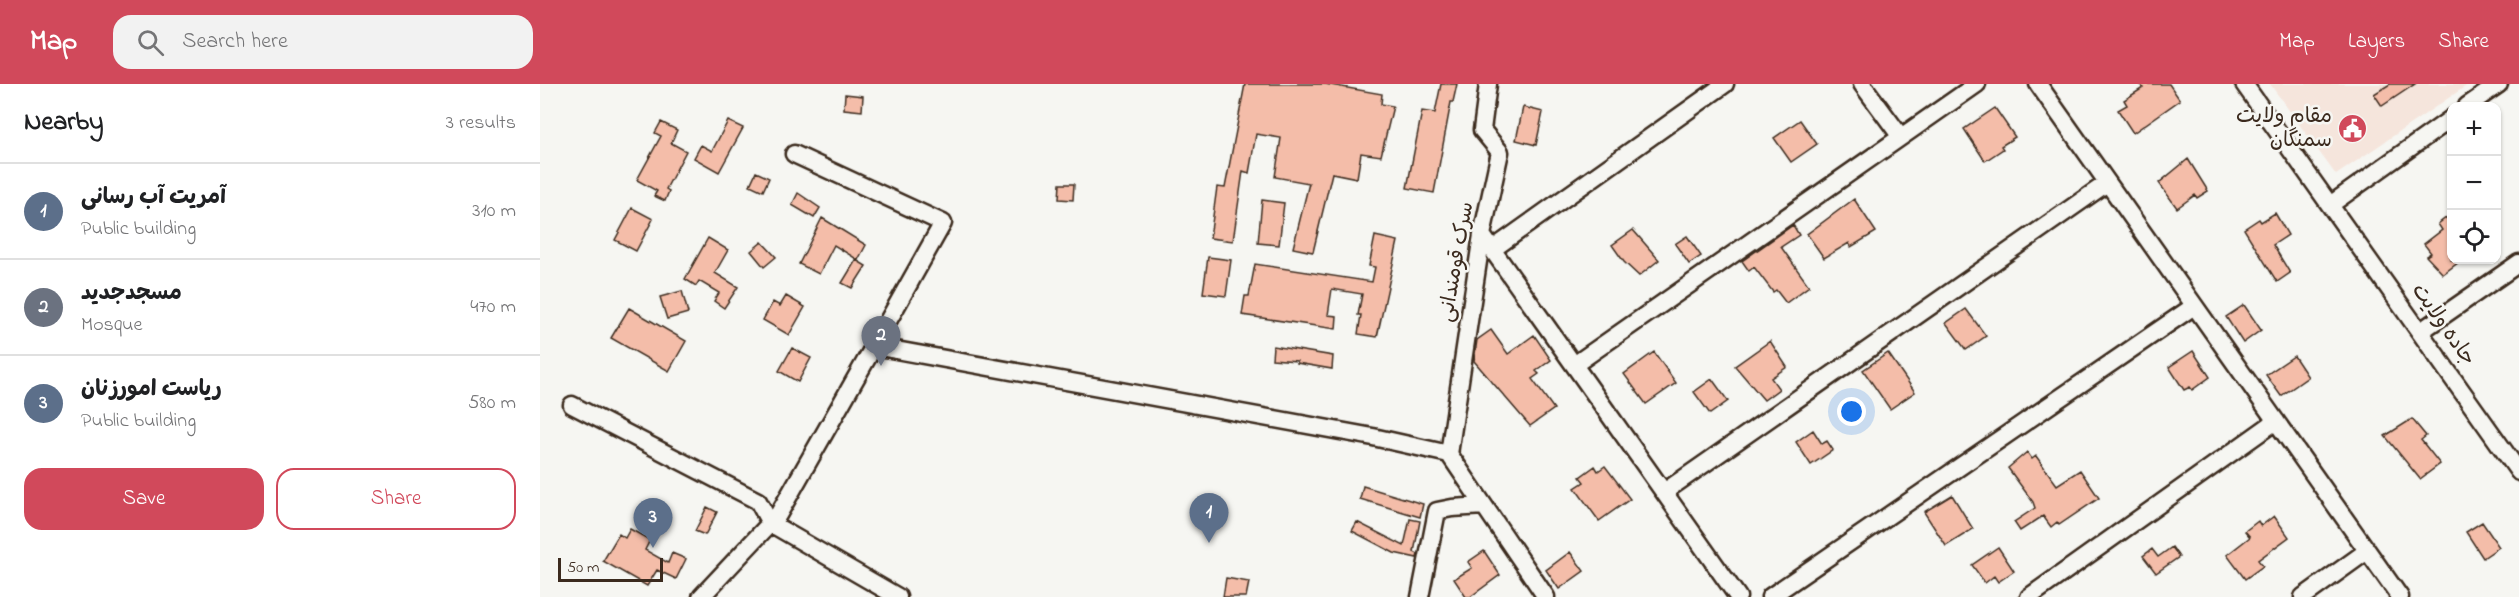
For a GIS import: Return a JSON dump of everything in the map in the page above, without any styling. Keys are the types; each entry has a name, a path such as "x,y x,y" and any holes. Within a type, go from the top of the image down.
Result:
{"street":[{"name":"سرک قومندانی","path":"1449,454 1482,235 1500,152 1482,130 1488,84"},
{"path":"1493,249 1725,84"},
{"path":"1862,84 1901,137"},
{"path":"1574,365 1977,84"},
{"path":"2038,84 2400,597"},
{"name":"جاده ولایت","path":"2244,84 2516,463"},
{"path":"2473,102 2499,84"},
{"path":"2330,206 2447,121"},
{"path":"700,597 778,515 944,223 794,154"},
{"path":"1664,492 2107,183"},
{"path":"1482,235 1737,597"},
{"path":"2421,331 2519,263"},
{"path":"1770,597 2194,306"},
{"path":"874,346 1361,435 1449,454 1546,597"},
{"path":"572,405 758,501 771,523 898,597"},
{"path":"2029,597 2276,421"},
{"path":"1420,597 1437,511 1484,506"},
{"path":"2303,597 2367,551"}],"shaded area":[{"name":"مقام ولایت سمنگان","path":"2270,84 2469,84 2336,175"}],"building":[{"path":"1245,84 1325,84 1382,94 1381,104 1393,106 1381,156 1361,153 1357,178 1332,173 1313,252 1293,248 1309,183 1275,177 1281,138 1256,134 1249,173 1243,171 1233,241 1210,238 1217,187 1225,188"},
{"path":"1441,84 1457,84 1453,102 1451,102 1434,193 1407,188 1422,111 1435,113"},
{"path":"2140,84 2169,84 2180,100 2133,133 2118,110 2127,105 2124,100 2143,88"},
{"path":"2390,84 2415,84 2382,106 2374,94"},
{"path":"845,94 863,96 862,111 844,109"},
{"path":"1523,107 1543,112 1536,145 1516,140"},
{"path":"1995,108 2015,137 2001,146 2003,149 1985,161 1964,129"},
{"path":"1800,120 1817,144 1791,162 1774,138"},
{"path":"728,121 743,128 719,172 694,158 701,145 712,151"},
{"path":"661,122 677,130 671,143 686,151 666,189 669,191 665,201 654,196 657,191 637,180 661,136 655,133"},
{"path":"2188,159 2208,191 2197,198 2195,195 2177,208 2159,183"},
{"path":"756,172 769,178 763,191 750,185"},
{"path":"1060,184 1074,184 1073,200 1059,199"},
{"path":"798,193 820,208 814,218 792,205"},
{"path":"1854,199 1876,232 1851,247 1849,243 1824,258 1807,234"},
{"path":"1262,200 1284,203 1279,245 1258,243"},
{"path":"632,208 653,219 636,251 615,240"},
{"path":"2275,213 2288,235 2273,245 2290,273 2277,282 2244,229 2259,219 2261,222"},
{"path":"2447,217 2447,264 2456,264 2443,274 2426,256 2431,253 2424,244 2442,230 2438,224"},
{"path":"822,218 866,245 858,260 834,245 819,274 799,264"},
{"path":"1793,225 1799,235 1781,247 1809,286 1786,303 1776,290 1773,292 1754,267 1749,271 1742,261"},
{"path":"1633,230 1659,260 1639,276 1624,262 1612,245"},
{"path":"1375,236 1398,241 1377,337 1358,334 1361,315 1358,315 1362,294 1332,289 1328,315 1337,316 1336,329 1242,315 1245,296 1249,296 1255,264 1372,282 1375,267 1369,266"},
{"path":"1687,236 1701,256 1689,264 1675,244"},
{"path":"708,238 728,250 715,273 738,287 724,308 714,301 719,293 699,281 696,286 685,279"},
{"path":"762,242 776,257 764,267 751,251"},
{"path":"1208,257 1231,260 1226,296 1203,293"},
{"path":"856,260 866,266 852,288 842,283"},
{"path":"682,291 688,313 667,319 660,297"},
{"path":"786,296 805,307 789,335 763,320 773,302 780,306"},
{"path":"2244,305 2261,330 2243,343 2226,317"},
{"path":"629,308 686,341 669,371 611,338"},
{"path":"1966,309 1986,336 1966,350 1946,323"},
{"path":"1491,330 1508,354 1534,335 1551,360 1536,371 1539,374 1532,379 1554,409 1530,426 1474,361 1477,340"},
{"path":"1770,341 1787,367 1771,378 1779,389 1764,400 1735,366"},
{"path":"1273,346 1333,356 1332,369 1297,363 1297,361 1272,359"},
{"path":"792,348 811,358 798,382 779,371"},
{"path":"2193,351 2210,377 2192,390 2190,387 2184,390 2169,367"},
{"path":"1654,352 1676,383 1646,404 1624,374"},
{"path":"1888,353 1915,392 1890,409 1863,370"},
{"path":"2294,356 2308,377 2281,396 2266,375"},
{"path":"1712,379 1728,401 1710,414 1694,392"},
{"path":"2412,419 2426,436 2421,440 2440,464 2420,479 2385,436"},
{"path":"1813,430 1822,444 1827,441 1833,450 1811,465 1796,442"},
{"path":"2027,452 2032,459 2036,456 2057,485 2080,470 2099,498 2059,525 2057,522 2051,527 2043,516 2020,531 2014,522 2035,508 2008,468"},
{"path":"1595,466 1598,471 1605,466 1630,499 1599,521 1575,488 1584,482 1580,477"},
{"path":"1363,486 1423,504 1420,517 1360,499"},
{"path":"1952,495 1973,529 1946,546 1924,512"},
{"path":"707,507 717,512 705,535 695,531"},
{"path":"2274,516 2289,537 2258,560 2263,566 2245,579 2227,555 2250,537 2245,531 2258,521 2261,526"},
{"path":"1410,519 1420,521 1414,552 1418,554 1417,558 1394,553 1352,531 1357,522 1404,546"},
{"path":"2482,522 2499,547 2483,558 2466,532"},
{"path":"630,529 650,540 645,550 668,563 672,553 686,559 676,579 657,570 647,586 603,561 619,534 625,538"},
{"path":"1998,547 2014,571 1998,582 1994,576 1985,583 1972,565"},
{"path":"2172,547 2179,557 2156,573 2143,556 2152,549 2158,557"},
{"path":"1484,551 1500,575 1470,597 1466,597 1454,579 1472,568 1468,562"},
{"path":"1570,552 1584,571 1559,589 1546,570"},
{"path":"1226,578 1249,582 1246,597 1223,597"}],"place":[{"name":"مقام ولایت سمنگان","path":"2353,129"},
{"name":"مسجدجدید","path":"881,366"},
{"name":"آمریت آب رسانی","path":"1209,543"},
{"name":"ریاست امورزنان","path":"653,548"}]}
